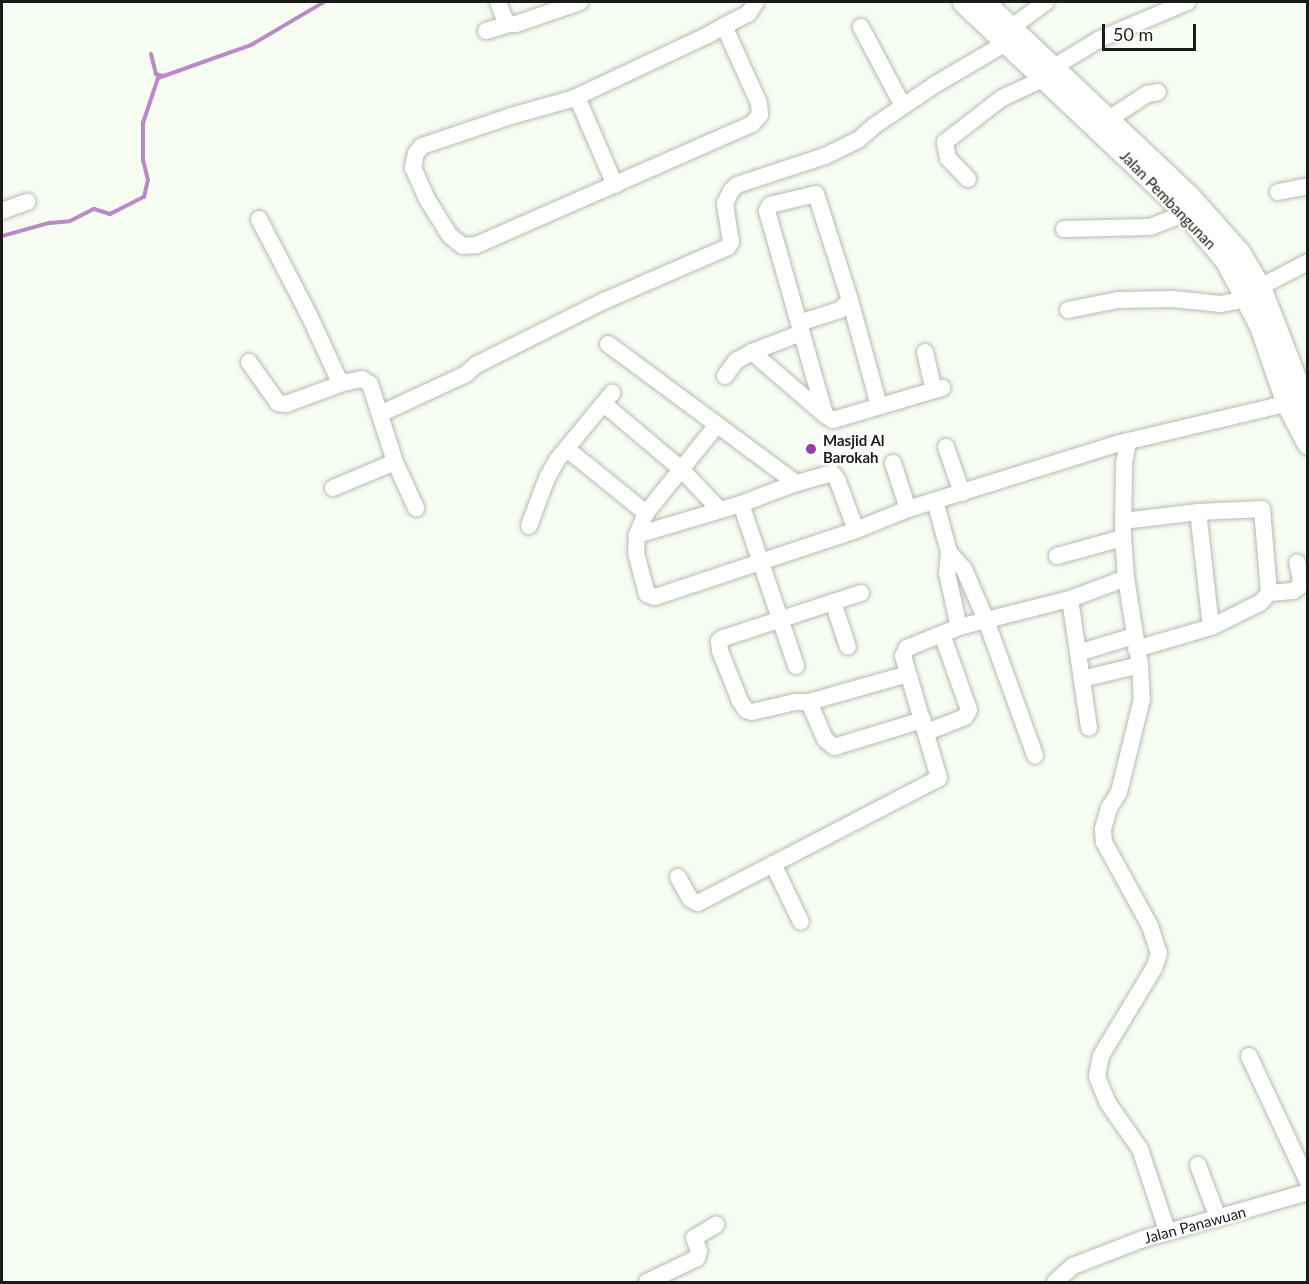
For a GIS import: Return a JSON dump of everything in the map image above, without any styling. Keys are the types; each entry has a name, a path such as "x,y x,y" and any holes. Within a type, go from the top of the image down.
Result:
{"main road":[{"name":"Jalan Pembangunan","path":"973,3 1050,72 1109,118 1190,197 1239,252 1253,293 1301,408 1308,444"},
{"name":"Jalan Pembangunan","path":"1050,72 1185,213 1253,293"}],"street":[{"path":"498,2 509,24"},
{"path":"486,32 580,2"},
{"path":"724,26 759,103 760,115 752,124 477,245 463,246 450,236 427,199 413,168 416,153 422,146 577,97 652,64 724,26 748,14 756,2"},
{"path":"380,414 466,374 476,365 604,301 728,247 731,242 724,209 726,197 737,185 825,156 858,140 874,126 1009,35 1046,2"},
{"path":"968,179 948,158 945,142 1002,98 1050,72 1100,39 1187,2"},
{"path":"861,27 903,106"},
{"path":"1109,118 1141,97 1158,92"},
{"path":"577,97 615,185"},
{"path":"770,175 777,203"},
{"path":"1278,192 1308,186"},
{"path":"825,415 767,211 769,206 777,203 814,194 818,196 879,405"},
{"path":"2,211 27,202"},
{"path":"1064,229 1150,227 1185,213"},
{"path":"259,219 309,315 338,378 343,383"},
{"path":"1068,309 1118,300 1173,299 1221,304 1253,293 1308,262"},
{"path":"725,376 736,361 840,310 850,300"},
{"path":"608,344 796,483"},
{"path":"752,352 832,420 938,389 925,352"},
{"path":"249,362 278,403 286,404 343,383 367,380 376,398 395,462 416,508"},
{"path":"529,526 547,478 567,449 608,399 719,509"},
{"path":"717,425 646,513 637,536 636,553 647,594 650,597 856,530 908,509 1128,441 1301,408"},
{"path":"1128,441 1123,529 1126,578 1142,699 1119,792 1103,828 1104,842 1150,926 1159,953 1154,968 1101,1056 1097,1077 1108,1103 1140,1149 1167,1230"},
{"path":"946,447 962,493"},
{"path":"567,449 646,513"},
{"path":"333,488 395,462"},
{"path":"893,463 908,509"},
{"path":"637,536 832,473 835,474 856,530"},
{"path":"935,501 949,552 947,573 959,627"},
{"path":"741,504 762,560 796,666"},
{"path":"1057,556 1123,529 1198,512 1262,509 1269,593"},
{"path":"1198,512 1211,627"},
{"path":"949,552 964,569 986,620 1035,755"},
{"path":"1082,679 1137,650 1211,627 1260,603 1269,593 1293,591 1299,587 1301,573 1297,562"},
{"path":"678,877 690,898 698,903 939,778 903,656 907,648 959,627 1070,599 1126,578"},
{"path":"861,592 719,641 720,651 746,710 752,712 795,702 809,702 908,674"},
{"path":"1070,599 1089,728"},
{"path":"833,602 848,647"},
{"path":"809,702 825,739 834,747 961,719 968,714 969,710 942,634"},
{"path":"1078,653 1137,650"},
{"path":"773,864 801,922"},
{"path":"1249,1056 1308,1182"},
{"path":"1198,1165 1218,1218"},
{"name":"Jalan Panawuan","path":"1055,1282 1073,1266 1167,1230 1308,1192"},
{"path":"647,1282 697,1258 699,1251 694,1239 716,1225"}],"waterway":[{"path":"2,236 49,223 70,221 94,209 110,214 144,197 148,180 143,160 143,123 158,78 251,45 324,2"},
{"path":"151,54 156,74 163,76"}],"place":[{"name":"Masjid Al Barokah","path":"811,449"}]}
